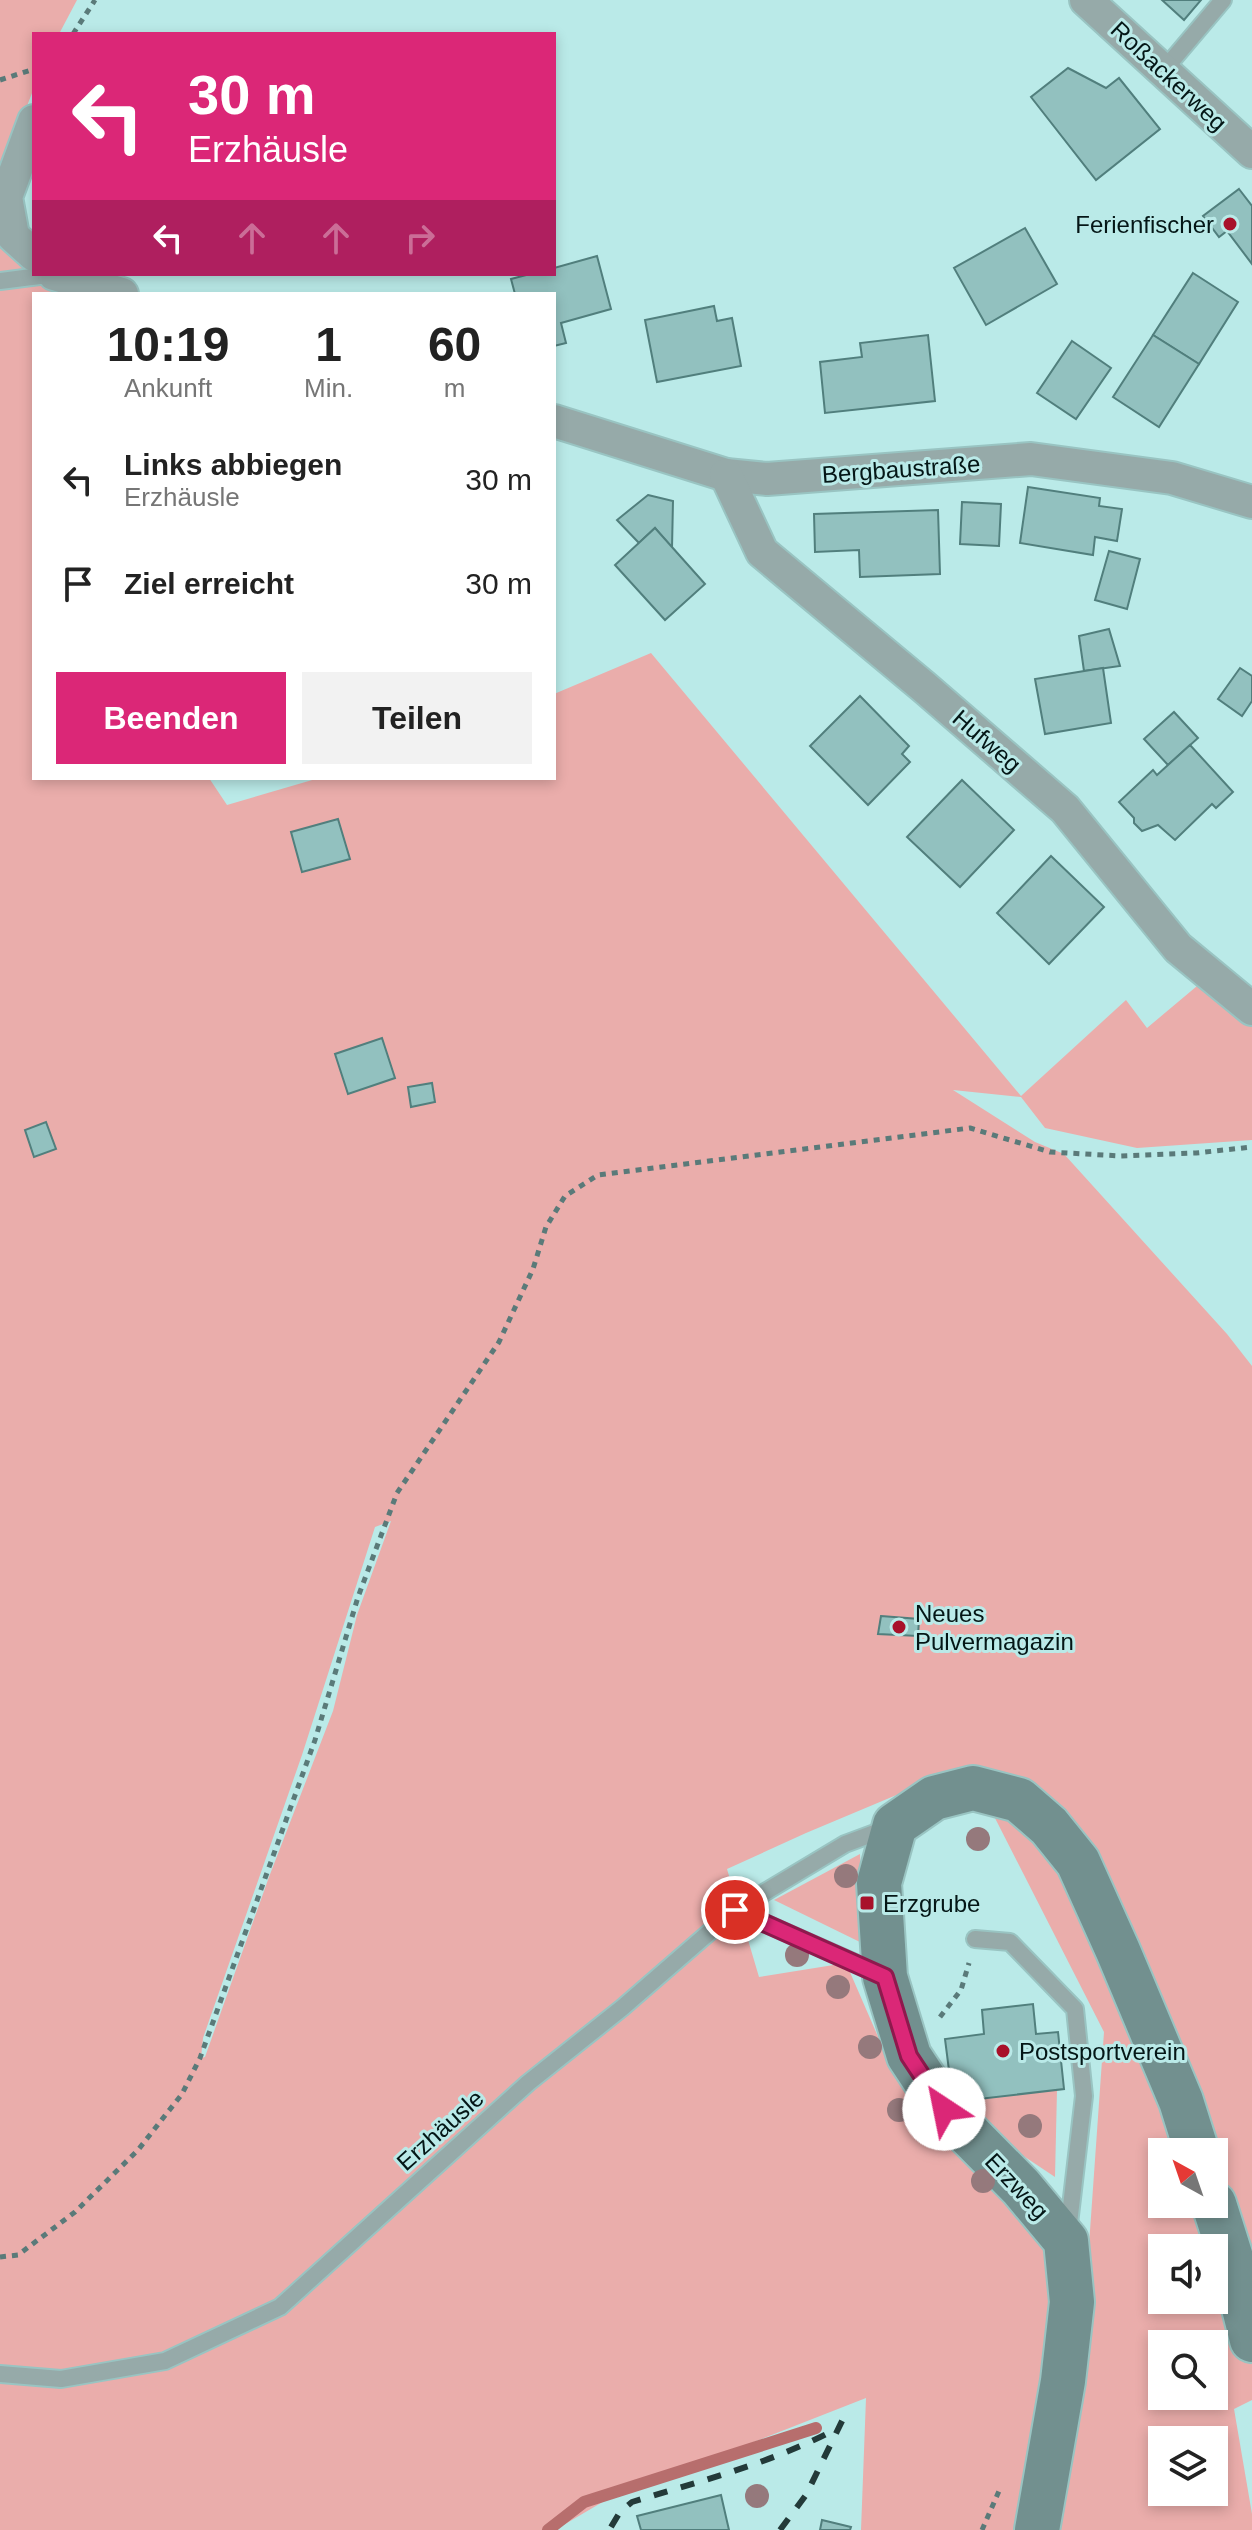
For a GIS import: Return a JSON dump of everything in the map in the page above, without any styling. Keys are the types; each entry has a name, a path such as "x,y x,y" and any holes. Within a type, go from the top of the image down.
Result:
{"street":[{"name":"Roßackerweg","path":"1086,0 1252,152"},
{"path":"32,126 6,197 13,236 32,253"},
{"path":"61,276 115,292"},
{"name":"Bergbaustraße","path":"556,422 726,475 767,479 1031,459 1172,478 1252,502"},
{"name":"Hufweg","path":"726,475 762,552 1065,809 1178,948 1252,1009"},
{"path":"895,1825 934,1798 973,1788 1019,1800 1049,1826 1078,1862 1181,2101 1193,2138"},
{"name":"Erzweg","path":"895,1825 879,1883 885,1977 909,2056 944,2109 1021,2187 1066,2241 1072,2302 1063,2381 1037,2530"},
{"path":"1218,2218 1252,2340"}],"lane":[{"path":"1163,71 1223,0"},
{"path":"0,281 39,276"},
{"name":"Erzhäusle","path":"0,2374 61,2379 165,2361 280,2307 528,2083 622,2008 735,1910 845,1844 895,1825"},
{"path":"735,1910 885,1977"},
{"path":"975,1939 1010,1942 1075,2009 1084,2096 1066,2241"}],"path":[{"path":"74,32 95,0"},
{"path":"0,80 32,70"},
{"path":"0,2257 18,2255 75,2212 138,2150 182,2094 200,2058 315,1740 358,1597 397,1493 499,1342 533,1269 546,1227 565,1196 598,1175 970,1128 1050,1152 1121,1156 1252,1147"},
{"path":"909,2056 961,1990 975,1939"}],"shaded area":[{"path":"0,0 77,0 60,32 32,32 32,93 0,175"},
{"path":"0,243 32,267 32,276 45,276 66,292 32,292 32,780 210,780 227,805 312,780 556,780 556,693 651,653 1021,1096 1126,1000 1147,1028 1203,981 1252,1026 1252,1140 1137,1148 1045,1128 1021,1097 953,1090 1035,1142 1064,1154 1227,1334 1252,1366 1252,2400 1234,2409 1252,2530 861,2530 866,2398 606,2500 555,2530 0,2530","holes":["391,1521 357,1615 333,1711 269,1877 205,2057 201,2058 203,2038 302,1755 375,1527","968,1765 1104,2032 1088,2259 937,2124 896,2078 846,1963 759,1977 727,1869"]},
{"path":"860,1854 864,1944 774,1900"},
{"path":"1057,2090 1055,2177 995,2137 963,2101"}],"building":[{"path":"1162,0 1201,0 1184,20"},
{"path":"1068,68 1106,88 1119,78 1160,129 1096,180 1031,97"},
{"name":"Ferienfischer","path":"1239,189 1252,206 1252,264 1227,231 1219,237 1203,216"},
{"path":"1025,228 1057,284 986,325 954,268"},
{"path":"597,256 611,309 561,323 566,343 556,346 556,292 514,292 511,279 556,276 556,267"},
{"path":"1193,273 1238,302 1199,364 1153,335"},
{"path":"714,306 717,321 732,318 741,366 657,382 645,320"},
{"path":"928,335 935,401 825,413 820,362 862,357 860,343"},
{"path":"1153,335 1199,364 1159,427 1113,397"},
{"path":"1072,341 1111,368 1076,419 1037,393"},
{"path":"1028,487 1100,498 1099,506 1122,509 1117,541 1095,537 1093,555 1020,543"},
{"path":"648,495 673,501 672,548 655,528 639,543 617,520"},
{"path":"962,502 1001,504 999,546 960,544"},
{"path":"938,510 940,574 860,577 859,550 815,552 814,514"},
{"path":"655,528 705,584 665,620 615,565"},
{"path":"1109,551 1140,559 1127,609 1095,600"},
{"path":"1109,629 1120,666 1084,671 1079,636"},
{"path":"1103,668 1111,723 1045,734 1035,679"},
{"path":"1240,668 1252,676 1252,701 1242,716 1218,699"},
{"path":"860,696 909,746 902,754 910,762 868,805 810,746"},
{"path":"1174,712 1198,738 1168,765 1144,739"},
{"path":"1190,745 1233,792 1216,808 1212,804 1175,840 1158,825 1142,831 1119,802 1153,770 1157,775"},
{"path":"962,780 1014,830 960,887 907,837"},
{"path":"338,819 350,859 302,872 291,832"},
{"path":"1051,856 1104,907 1049,964 997,913"},
{"path":"382,1038 395,1078 348,1094 335,1054"},
{"path":"432,1083 435,1102 411,1107 408,1087"},
{"path":"46,1122 56,1149 34,1157 25,1130"},
{"name":"Neues Pulvermagazin","path":"881,1616 919,1619 918,1636 878,1634"},
{"name":"Postsportverein","path":"1033,2004 1036,2034 1058,2032 1064,2089 953,2102 945,2039 984,2034 982,2010"},
{"path":"721,2495 729,2530 641,2530 637,2516"},
{"path":"822,2520 851,2527 850,2530 820,2530"}],"waterway":[{"path":"548,2530 584,2502 816,2428"}],"railway":[{"path":"780,2530 806,2495 844,2417"},
{"path":"611,2527 620,2512 632,2502 762,2462 836,2429"}],"place":[{"name":"Ferienfischer","path":"1230,224"},
{"name":"Neues Pulvermagazin","path":"899,1627"},
{"name":"Erzgrube","path":"867,1903"},
{"name":"Postsportverein","path":"1003,2051"}],"route":[{"path":"735,1910 885,1977 909,2056 944,2109"}]}
